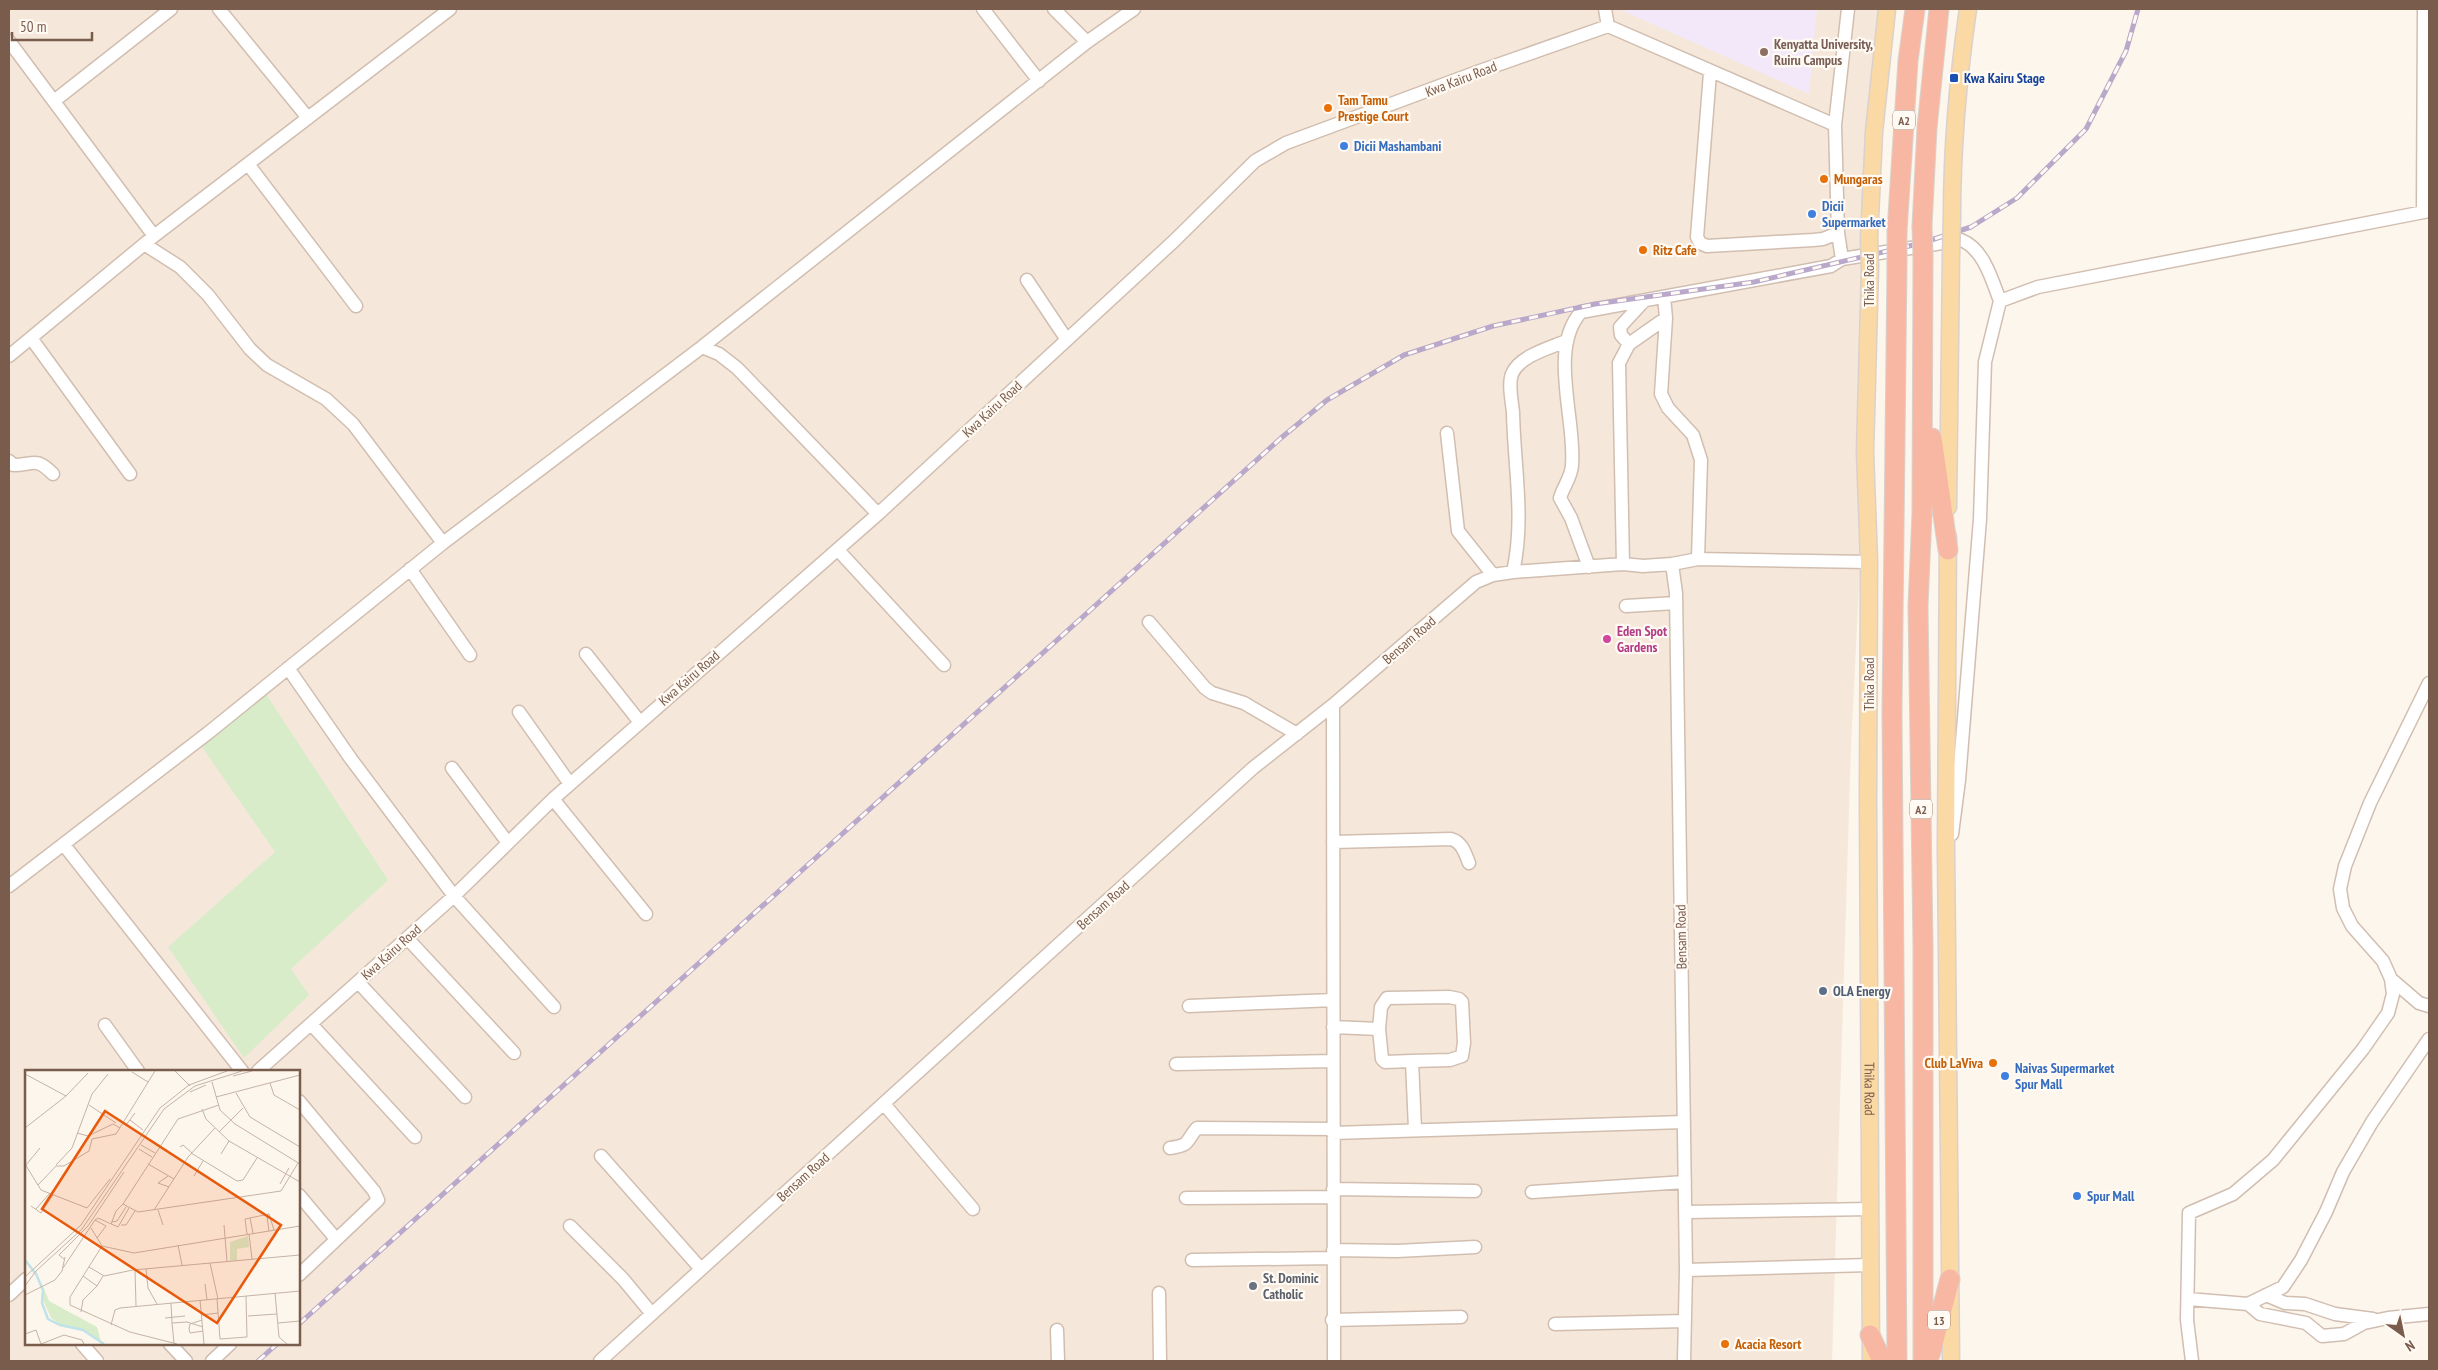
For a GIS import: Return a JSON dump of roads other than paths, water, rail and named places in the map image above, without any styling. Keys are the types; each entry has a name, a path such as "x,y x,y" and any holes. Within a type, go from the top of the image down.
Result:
{"highway":[{"name":"Thika Road","path":"1897,1361 1892,712 1897,231 1908,62 1915,9"},
{"name":"A2","path":"1923,1361 1923,946 1918,606 1923,377 1922,226 1927,128 1939,9"},
{"path":"1923,377 1948,550"},
{"name":"13","path":"1928,1361 1950,1278"},
{"path":"1870,1335 1882,1361"}],"main road":[{"name":"Thika Road","path":"1870,1361 1869,562 1865,452 1870,267 1869,240 1874,132 1887,9"},
{"path":"1951,1361 1946,848 1952,174 1957,95 1968,9"}],"street":[{"path":"54,101 171,9"},
{"path":"219,9 308,118"},
{"path":"9,356 149,240 450,9"},
{"path":"983,9 1039,81"},
{"path":"1054,9 1087,42"},
{"path":"9,886 64,845 288,668 443,543 702,347 1087,42 1134,9"},
{"path":"1605,9 1608,26 1710,73 1834,125"},
{"path":"1842,259 1838,232 1834,125 1848,9"},
{"path":"2000,301 2038,287 2426,212 2424,9"},
{"name":"Kwa Kairu Road","path":"265,1069 454,896 553,798 878,514 1174,241 1254,161 1286,143 1608,26"},
{"path":"9,41 54,101 149,240 208,295 250,349 268,365 326,399 353,424 443,543"},
{"path":"1710,73 1697,237 1700,243 1707,246 1813,240 1838,232"},
{"path":"248,164 356,306"},
{"path":"1589,567 1571,518 1560,498 1572,466 1564,352 1566,341 1575,319 1581,312 1831,266 1842,259 1961,240 1972,246 1980,256 2000,301 1985,362 1980,519 1954,822 1946,848"},
{"path":"1027,280 1067,340"},
{"path":"1664,297 1666,318 1662,394 1668,408 1693,435 1701,460 1698,559"},
{"path":"1629,344 1621,335 1620,327 1644,301"},
{"path":"1623,564 1618,363 1629,344 1666,318"},
{"path":"31,338 130,474"},
{"path":"1513,572 1517,551 1520,506 1513,435 1512,375 1518,366 1527,359 1566,341"},
{"path":"702,347 719,354 737,368 878,514"},
{"path":"1447,433 1458,531 1493,575"},
{"path":"9,461 12,465 34,461 42,463 53,474"},
{"path":"838,550 944,665"},
{"path":"1672,564 1698,559 1869,562"},
{"name":"Bensam Road","path":"600,1361 1253,768 1333,705 1476,582 1493,575 1513,572 1623,564 1654,566 1672,564 1676,603 1686,1212 1684,1361"},
{"path":"410,569 470,656"},
{"path":"1626,606 1676,603"},
{"path":"1149,622 1205,688 1212,693 1233,698 1249,706 1296,734"},
{"path":"586,654 639,721"},
{"path":"288,668 351,759 454,896 554,1007"},
{"path":"2192,1361 2187,1320 2189,1213 2233,1194 2273,1160 2363,1049 2388,1013 2393,994 2391,979 2383,961 2352,926 2343,908 2340,889 2345,866 2370,803 2429,683"},
{"path":"1333,705 1332,1320 1334,1361"},
{"path":"519,712 570,784"},
{"path":"452,768 508,843"},
{"path":"553,798 646,914"},
{"path":"1333,842 1451,839 1457,841 1462,847 1469,863"},
{"path":"64,845 241,1070"},
{"path":"406,938 514,1053"},
{"path":"2391,979 2419,1003 2429,1006"},
{"path":"358,982 465,1097"},
{"path":"1449,997 1459,999 1462,1002 1464,1050 1462,1056 1450,1060 1412,1061 1385,1062 1382,1059 1379,1029 1381,1008 1387,998 1449,997"},
{"path":"1189,1006 1333,1000"},
{"path":"312,1024 415,1137"},
{"path":"105,1025 137,1070"},
{"path":"1333,1027 1379,1029"},
{"path":"2188,1299 2248,1304 2283,1287 2301,1260 2326,1212 2343,1172 2372,1122 2429,1039"},
{"path":"1176,1064 1333,1061"},
{"path":"1412,1061 1415,1129"},
{"path":"300,1102 378,1197 378,1200 300,1275"},
{"path":"884,1104 973,1209"},
{"path":"1170,1148 1189,1143 1197,1128 1333,1131 1684,1122"},
{"path":"601,1156 701,1269"},
{"path":"1532,1192 1685,1182"},
{"path":"1186,1198 1475,1191"},
{"path":"300,1196 336,1239"},
{"path":"1686,1212 1871,1209"},
{"path":"570,1226 623,1279 652,1314"},
{"path":"1192,1260 1475,1247"},
{"path":"1686,1270 1870,1265"},
{"path":"9,1295 25,1280"},
{"path":"1159,1293 1160,1361"},
{"path":"2266,1295 2285,1303 2305,1304 2334,1314 2378,1320"},
{"path":"2248,1304 2260,1314 2306,1323 2322,1336 2344,1334 2364,1323 2378,1320 2429,1314"},
{"path":"1332,1320 1461,1317"},
{"path":"1555,1324 1685,1321"},
{"path":"1057,1330 1058,1361"},
{"path":"83,1345 97,1361"},
{"path":"171,1345 186,1361"},
{"path":"212,1361 229,1345"}],"railway":[{"path":"300,1323 1281,438 1327,400 1404,355 1493,326 1595,304 1754,282 1922,243 1971,227 2017,198 2086,129 2126,51 2138,9"},
{"path":"258,1361 276,1345"}],"place":[{"name":"Kenyatta University, Ruiru Campus","path":"1764,52"},
{"name":"Kwa Kairu Stage","path":"1954,78"},
{"name":"Tam Tamu Prestige Court","path":"1328,108"},
{"name":"Dicii Mashambani","path":"1344,146"},
{"name":"Mungaras","path":"1824,179"},
{"name":"Dicii Supermarket","path":"1812,214"},
{"name":"Ritz Cafe","path":"1643,250"},
{"name":"Eden Spot Gardens","path":"1607,639"},
{"name":"OLA Energy","path":"1823,991"},
{"name":"Club LaViva","path":"1993,1063"},
{"name":"Naivas Supermarket Spur Mall","path":"2005,1076"},
{"name":"Spur Mall","path":"2077,1196"},
{"name":"St. Dominic Catholic","path":"1253,1286"},
{"name":"Acacia Resort","path":"1725,1344"}]}
